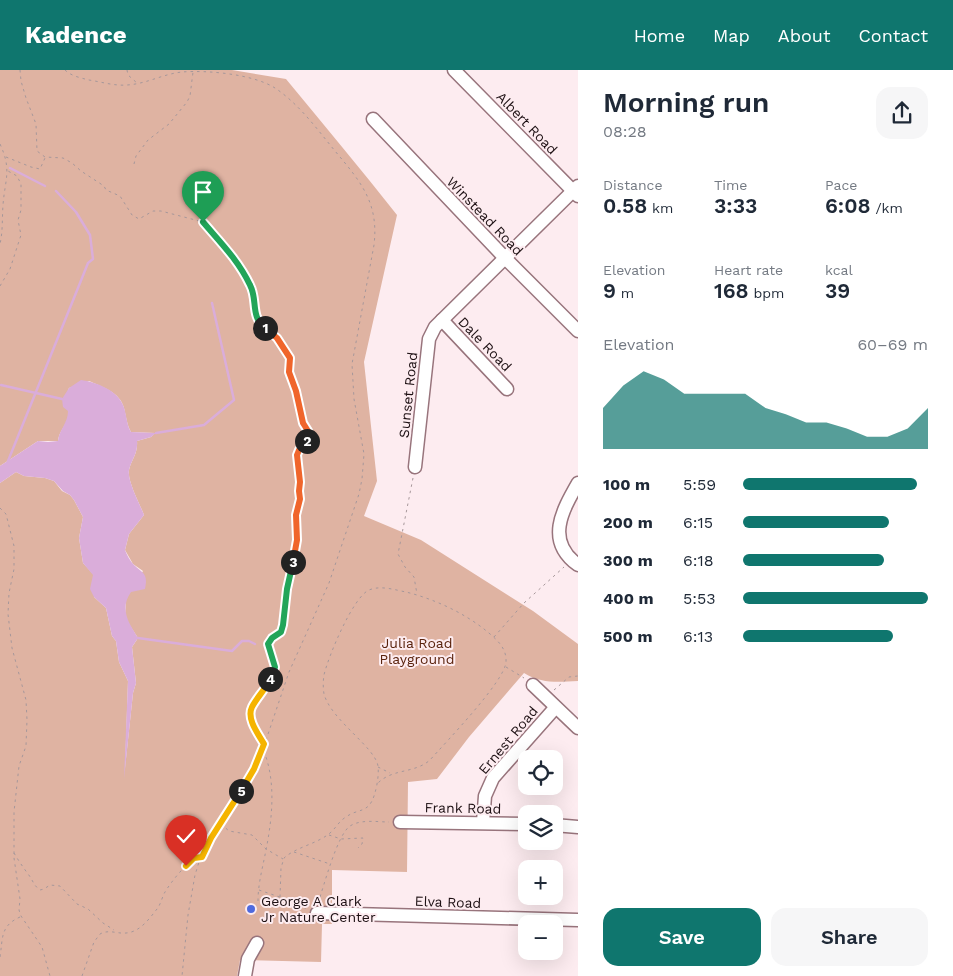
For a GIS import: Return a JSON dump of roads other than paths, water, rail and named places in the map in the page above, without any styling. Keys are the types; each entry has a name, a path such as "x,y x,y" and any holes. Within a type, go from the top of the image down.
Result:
{"street":[{"name":"Albert Road","path":"454,70 576,191"},
{"name":"Winstead Road","path":"372,119 578,331"},
{"path":"438,324 576,191"},
{"name":"Dale Road","path":"438,324 507,389"},
{"name":"Sunset Road","path":"415,467 429,339 438,324"},
{"path":"575,562 564,551 559,531 560,519 578,483"},
{"path":"530,682 578,728"},
{"name":"Ernest Road","path":"483,822 485,796 493,778 556,708"},
{"name":"Frank Road","path":"400,822 518,824"},
{"path":"563,826 578,827"},
{"name":"Elva Road","path":"313,910 578,920"},
{"path":"245,976 248,959 257,943"}],"waterway":[{"path":"10,168 45,186"},
{"path":"8,461 88,263 93,259 90,235 76,212 56,191"},
{"path":"156,433 204,425 234,400 212,303"},
{"path":"1,385 62,399"},
{"path":"138,638 232,651 242,641 249,641 255,644"}],"place":[{"name":"George A Clark Jr Nature Center","path":"251,909"}],"park label":[{"name":"Julia Road Playground","path":"417,652"}]}
